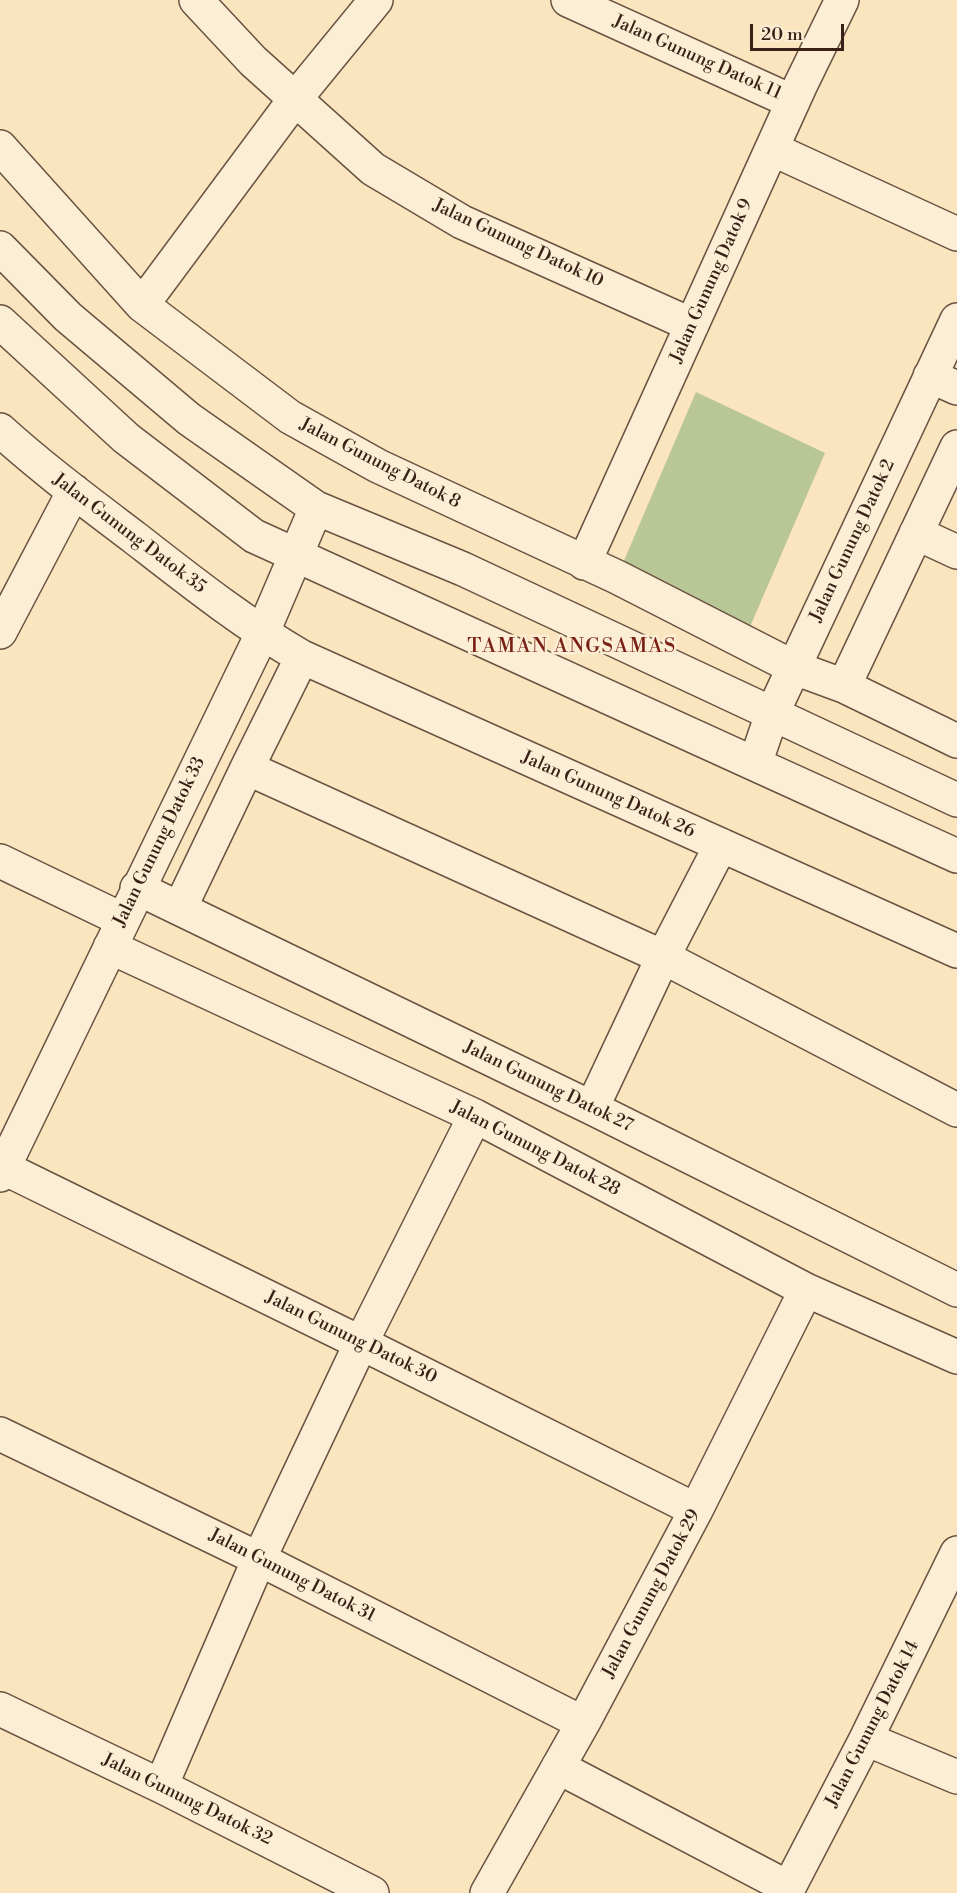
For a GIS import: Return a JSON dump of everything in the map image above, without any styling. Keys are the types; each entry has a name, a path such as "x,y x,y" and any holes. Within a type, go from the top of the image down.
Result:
{"street":[{"name":"Jalan Gunung Datok 10","path":"196,0 253,61 373,169 462,222 692,325"},
{"path":"142,305 296,99 375,0"},
{"name":"Jalan Gunung Datok 9","path":"584,563 793,102 842,0"},
{"name":"Jalan Gunung Datok 11","path":"581,2 793,102"},
{"name":"Jalan Gunung Datok 8","path":"0,147 142,305 290,417 378,466 617,578 795,668 844,686 957,741"},
{"path":"772,149 957,234"},
{"path":"0,248 68,317 189,419 316,507 463,569 957,800"},
{"name":"Jalan Gunung Datok 2","path":"755,764 772,714 943,382 957,320"},
{"path":"0,322 126,438 255,536 957,856"},
{"name":"Jalan Gunung Datok 35","path":"0,430 38,464 262,634"},
{"path":"844,686 957,447"},
{"path":"0,632 74,491"},
{"name":"Jalan Gunung Datok 33","path":"2,1172 137,888 262,634 316,507"},
{"path":"916,533 957,552"},
{"name":"Jalan Gunung Datok 26","path":"262,634 302,657 957,951"},
{"path":"180,908 302,657"},
{"path":"247,768 663,957 957,1110"},
{"path":"592,1108 663,957 720,845"},
{"name":"Jalan Gunung Datok 28","path":"0,861 116,933 475,1116 806,1290 957,1357"},
{"name":"Jalan Gunung Datok 27","path":"137,888 592,1108 957,1290"},
{"path":"161,1786 259,1559 361,1343 475,1116"},
{"name":"Jalan Gunung Datok 30","path":"2,1172 361,1343 696,1510"},
{"name":"Jalan Gunung Datok 29","path":"487,1893 583,1723 696,1510 806,1290"},
{"name":"Jalan Gunung Datok 31","path":"0,1434 259,1559 583,1723"},
{"name":"Jalan Gunung Datok 14","path":"787,1890 866,1738 957,1553"},
{"name":"Jalan Gunung Datok 32","path":"0,1709 161,1786 372,1893"},
{"path":"866,1738 957,1777"},
{"path":"558,1767 787,1890"}],"green space":[{"path":"696,392 825,453 743,643 617,577"}],"district":[{"name":"TAMAN ANGSAMAS","path":"572,647"}]}
